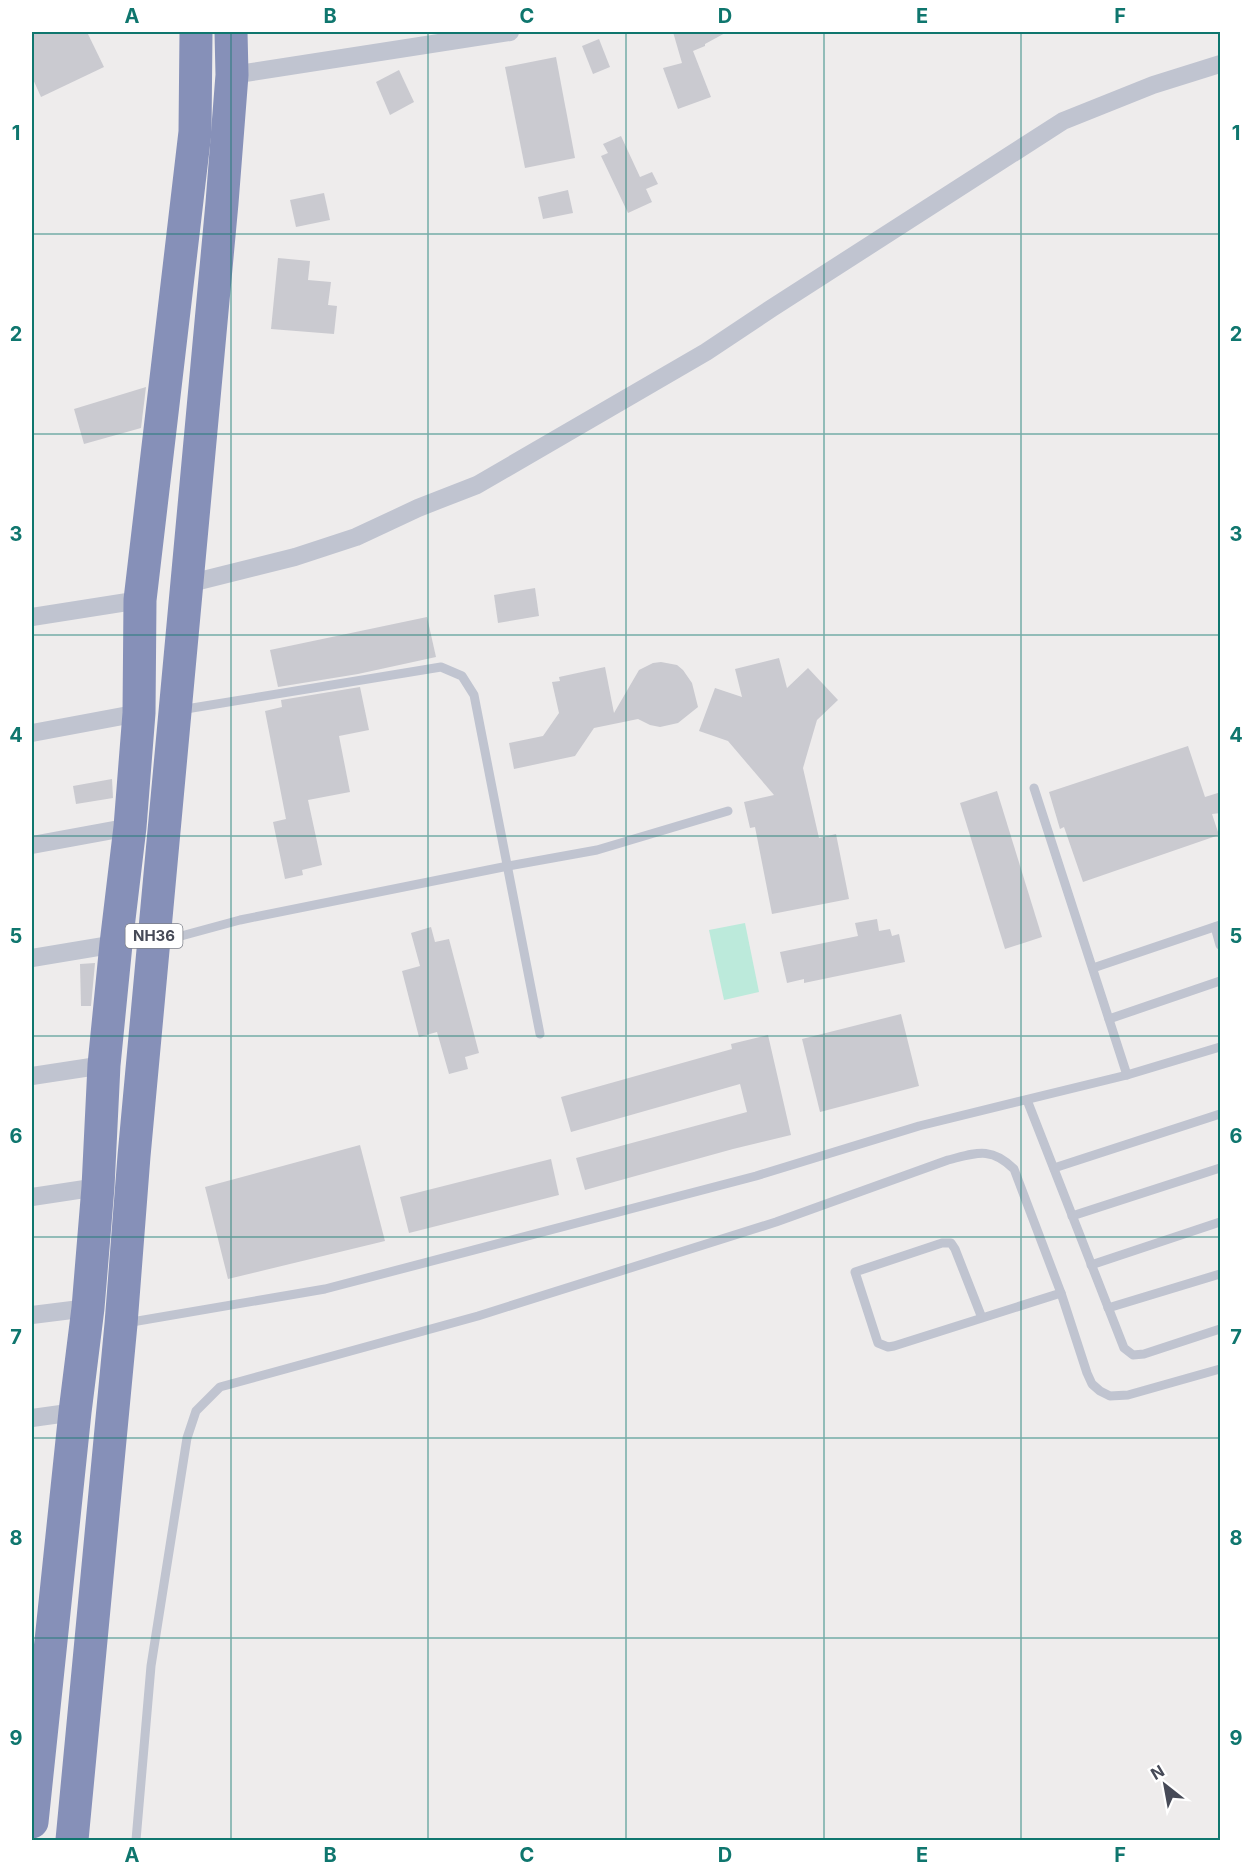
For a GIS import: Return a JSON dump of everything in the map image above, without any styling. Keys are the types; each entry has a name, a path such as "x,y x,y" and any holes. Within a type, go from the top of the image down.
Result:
{"highway":[{"name":"NH36","path":"32,1822 88,1308 98,1186 104,1065 130,827 139,714 140,600 195,132 196,32"},
{"name":"NH36","path":"72,1840 221,215 232,75 231,32"}],"street":[{"path":"232,75 510,32"},
{"path":"187,584 295,557 356,537 418,508 477,485 706,352 1063,121 1153,85 1221,64"},
{"path":"32,617 140,600"},
{"path":"32,733 139,714"},
{"path":"32,845 130,827"},
{"path":"32,958 116,944"},
{"path":"32,1076 104,1065"},
{"path":"32,1197 98,1186"},
{"path":"32,1315 88,1308"},
{"path":"32,1418 75,1412"}],"lane":[{"path":"175,711 441,668 462,676 474,695 540,1034"},
{"path":"1034,788 1127,1076"},
{"path":"153,944 240,920 597,850 728,811"},
{"path":"1093,968 1218,926 1221,945"},
{"path":"1109,1019 1221,981"},
{"path":"121,1324 325,1289 756,1176 919,1126 1127,1076 1221,1047"},
{"path":"1027,1100 1124,1348 1133,1355 1144,1354 1221,1329"},
{"path":"1054,1168 1221,1114"},
{"path":"136,1840 152,1666 187,1438 196,1411 220,1387 477,1316 776,1222 948,1160 975,1153 1003,1158 1014,1169 1061,1293 1092,1384 1110,1396 1128,1395 1221,1369"},
{"path":"1072,1216 1221,1168"},
{"path":"1091,1265 1221,1222"},
{"path":"982,1318 956,1249 951,1243 942,1243 855,1272 878,1343 882,1346 894,1346 1061,1293"},
{"path":"1108,1308 1221,1274"}],"green space":[{"path":"745,923 759,992 724,1000 709,930"}],"building":[{"path":"32,32 87,32 104,67 41,97 32,77"},
{"path":"673,32 727,32 693,51 711,97 678,109 663,68 682,63"},
{"path":"599,39 610,67 593,74 582,46"},
{"path":"556,57 575,158 525,168 505,67"},
{"path":"399,70 414,102 390,115 376,82"},
{"path":"621,136 640,177 652,172 658,184 646,189 652,202 628,213 601,156 608,153 603,144"},
{"path":"568,190 573,213 543,219 538,197"},
{"path":"324,193 330,220 296,227 290,200"},
{"path":"278,258 310,261 308,280 331,282 328,305 337,306 334,334 271,329"},
{"path":"146,387 141,428 84,444 74,409"},
{"path":"535,588 539,616 498,623 494,595"},
{"path":"427,617 436,657 358,674 278,687 270,650"},
{"path":"779,658 787,688 808,668 838,700 817,720 803,768 819,838 836,834 849,899 772,914 755,827 750,828 744,802 774,795 728,741 699,731 715,688 742,697 735,669"},
{"path":"661,662 677,665 692,683 698,707 678,723 660,727 638,719 594,728 575,756 514,769 509,743 543,736 559,713 552,682 560,681 559,677 605,667 614,713 639,670"},
{"path":"360,687 369,730 339,736 350,792 308,800 322,865 302,870 303,875 285,879 273,822 286,819 265,711 282,707 281,700"},
{"path":"1188,746 1205,797 1221,792 1221,813 1212,814 1219,835 1083,882 1064,827 1060,829 1049,792"},
{"path":"112,779 113,798 76,804 73,786"},
{"path":"997,791 1042,937 1005,949 960,803"},
{"path":"877,919 879,931 890,929 892,936 899,934 905,962 804,983 804,979 787,983 780,952 858,936 855,923"},
{"path":"431,927 435,942 449,939 479,1053 465,1057 468,1069 449,1074 437,1032 419,1037 402,971 420,966 411,933"},
{"path":"95,963 91,1006 81,1006 80,964"},
{"path":"901,1014 919,1086 820,1112 802,1039"},
{"path":"768,1035 791,1135 585,1190 576,1158 747,1112 740,1084 571,1132 561,1097 732,1049 731,1044"},
{"path":"360,1145 385,1241 228,1279 205,1187"},
{"path":"551,1159 559,1195 409,1233 400,1197"}]}
